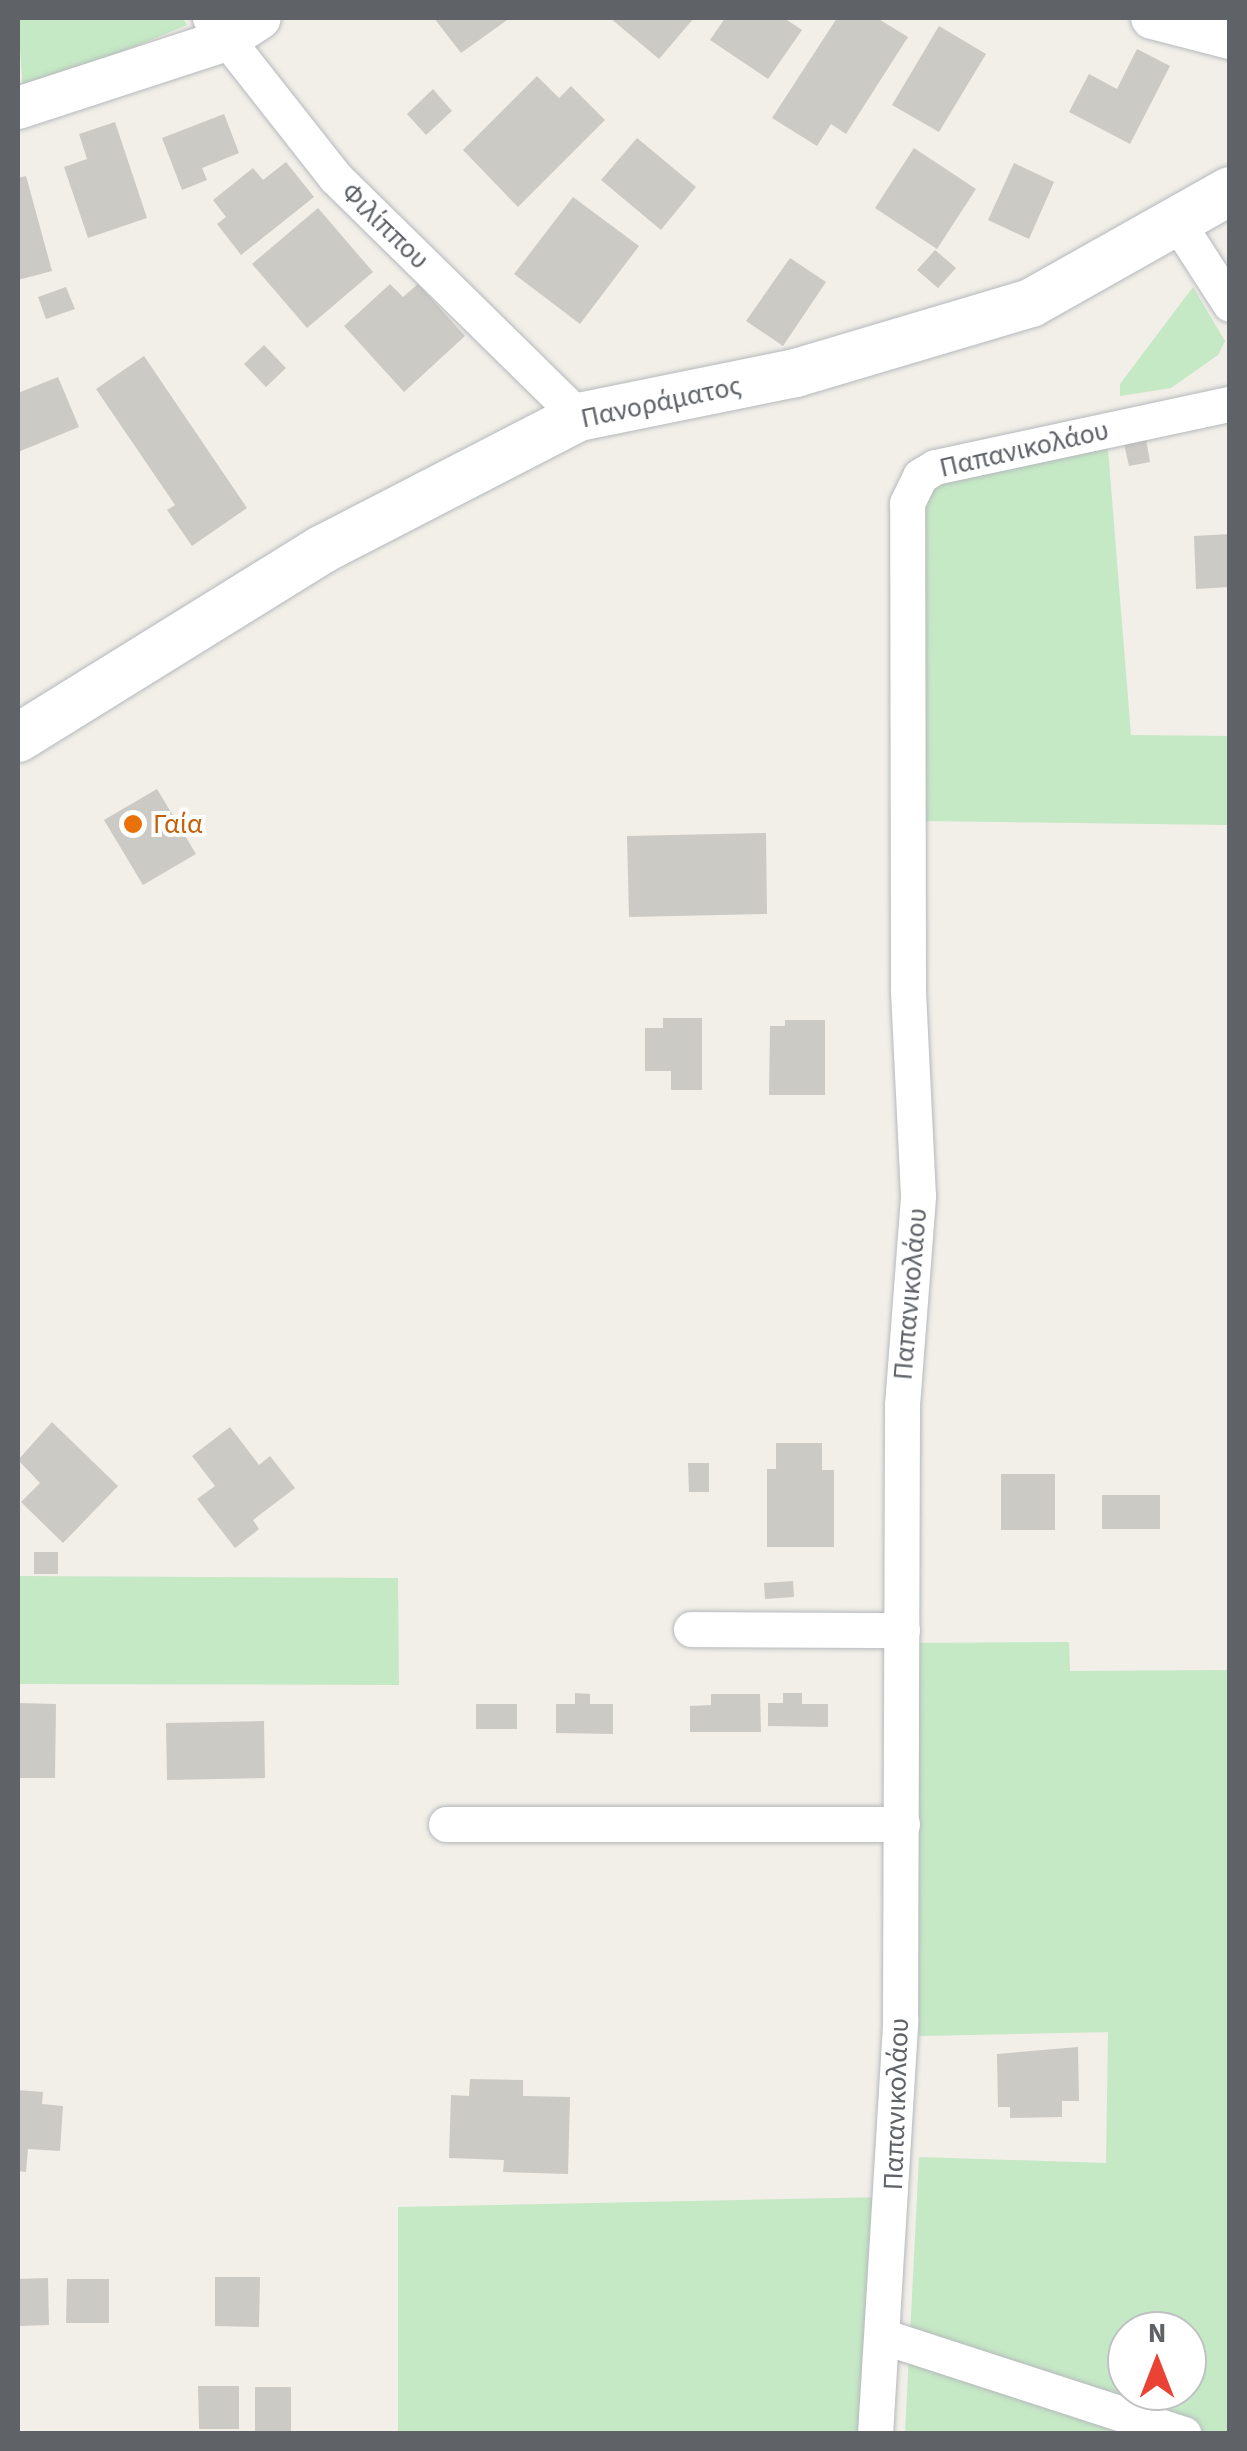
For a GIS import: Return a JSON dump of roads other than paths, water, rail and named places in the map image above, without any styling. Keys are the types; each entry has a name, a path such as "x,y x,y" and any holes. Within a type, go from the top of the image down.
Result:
{"main road":[{"name":"Πανοράματος","path":"18,738 321,550 579,417 796,373 1030,302 1178,225 1230,191"}],"street":[{"path":"1152,18 1230,38"},
{"path":"18,108 232,25"},
{"name":"Φιλίππου","path":"232,25 336,178 579,417"},
{"path":"1178,225 1230,304"},
{"name":"Παπανικολάου","path":"875,2434 886,2337 902,1824 902,1405 918,1196 908,988 907,504 920,476 935,468 1230,404"},
{"path":"691,1629 902,1630"},
{"path":"446,1824 902,1824"},
{"path":"886,2337 1184,2434"}],"place":[{"name":"Γαία","path":"133,824"}]}
